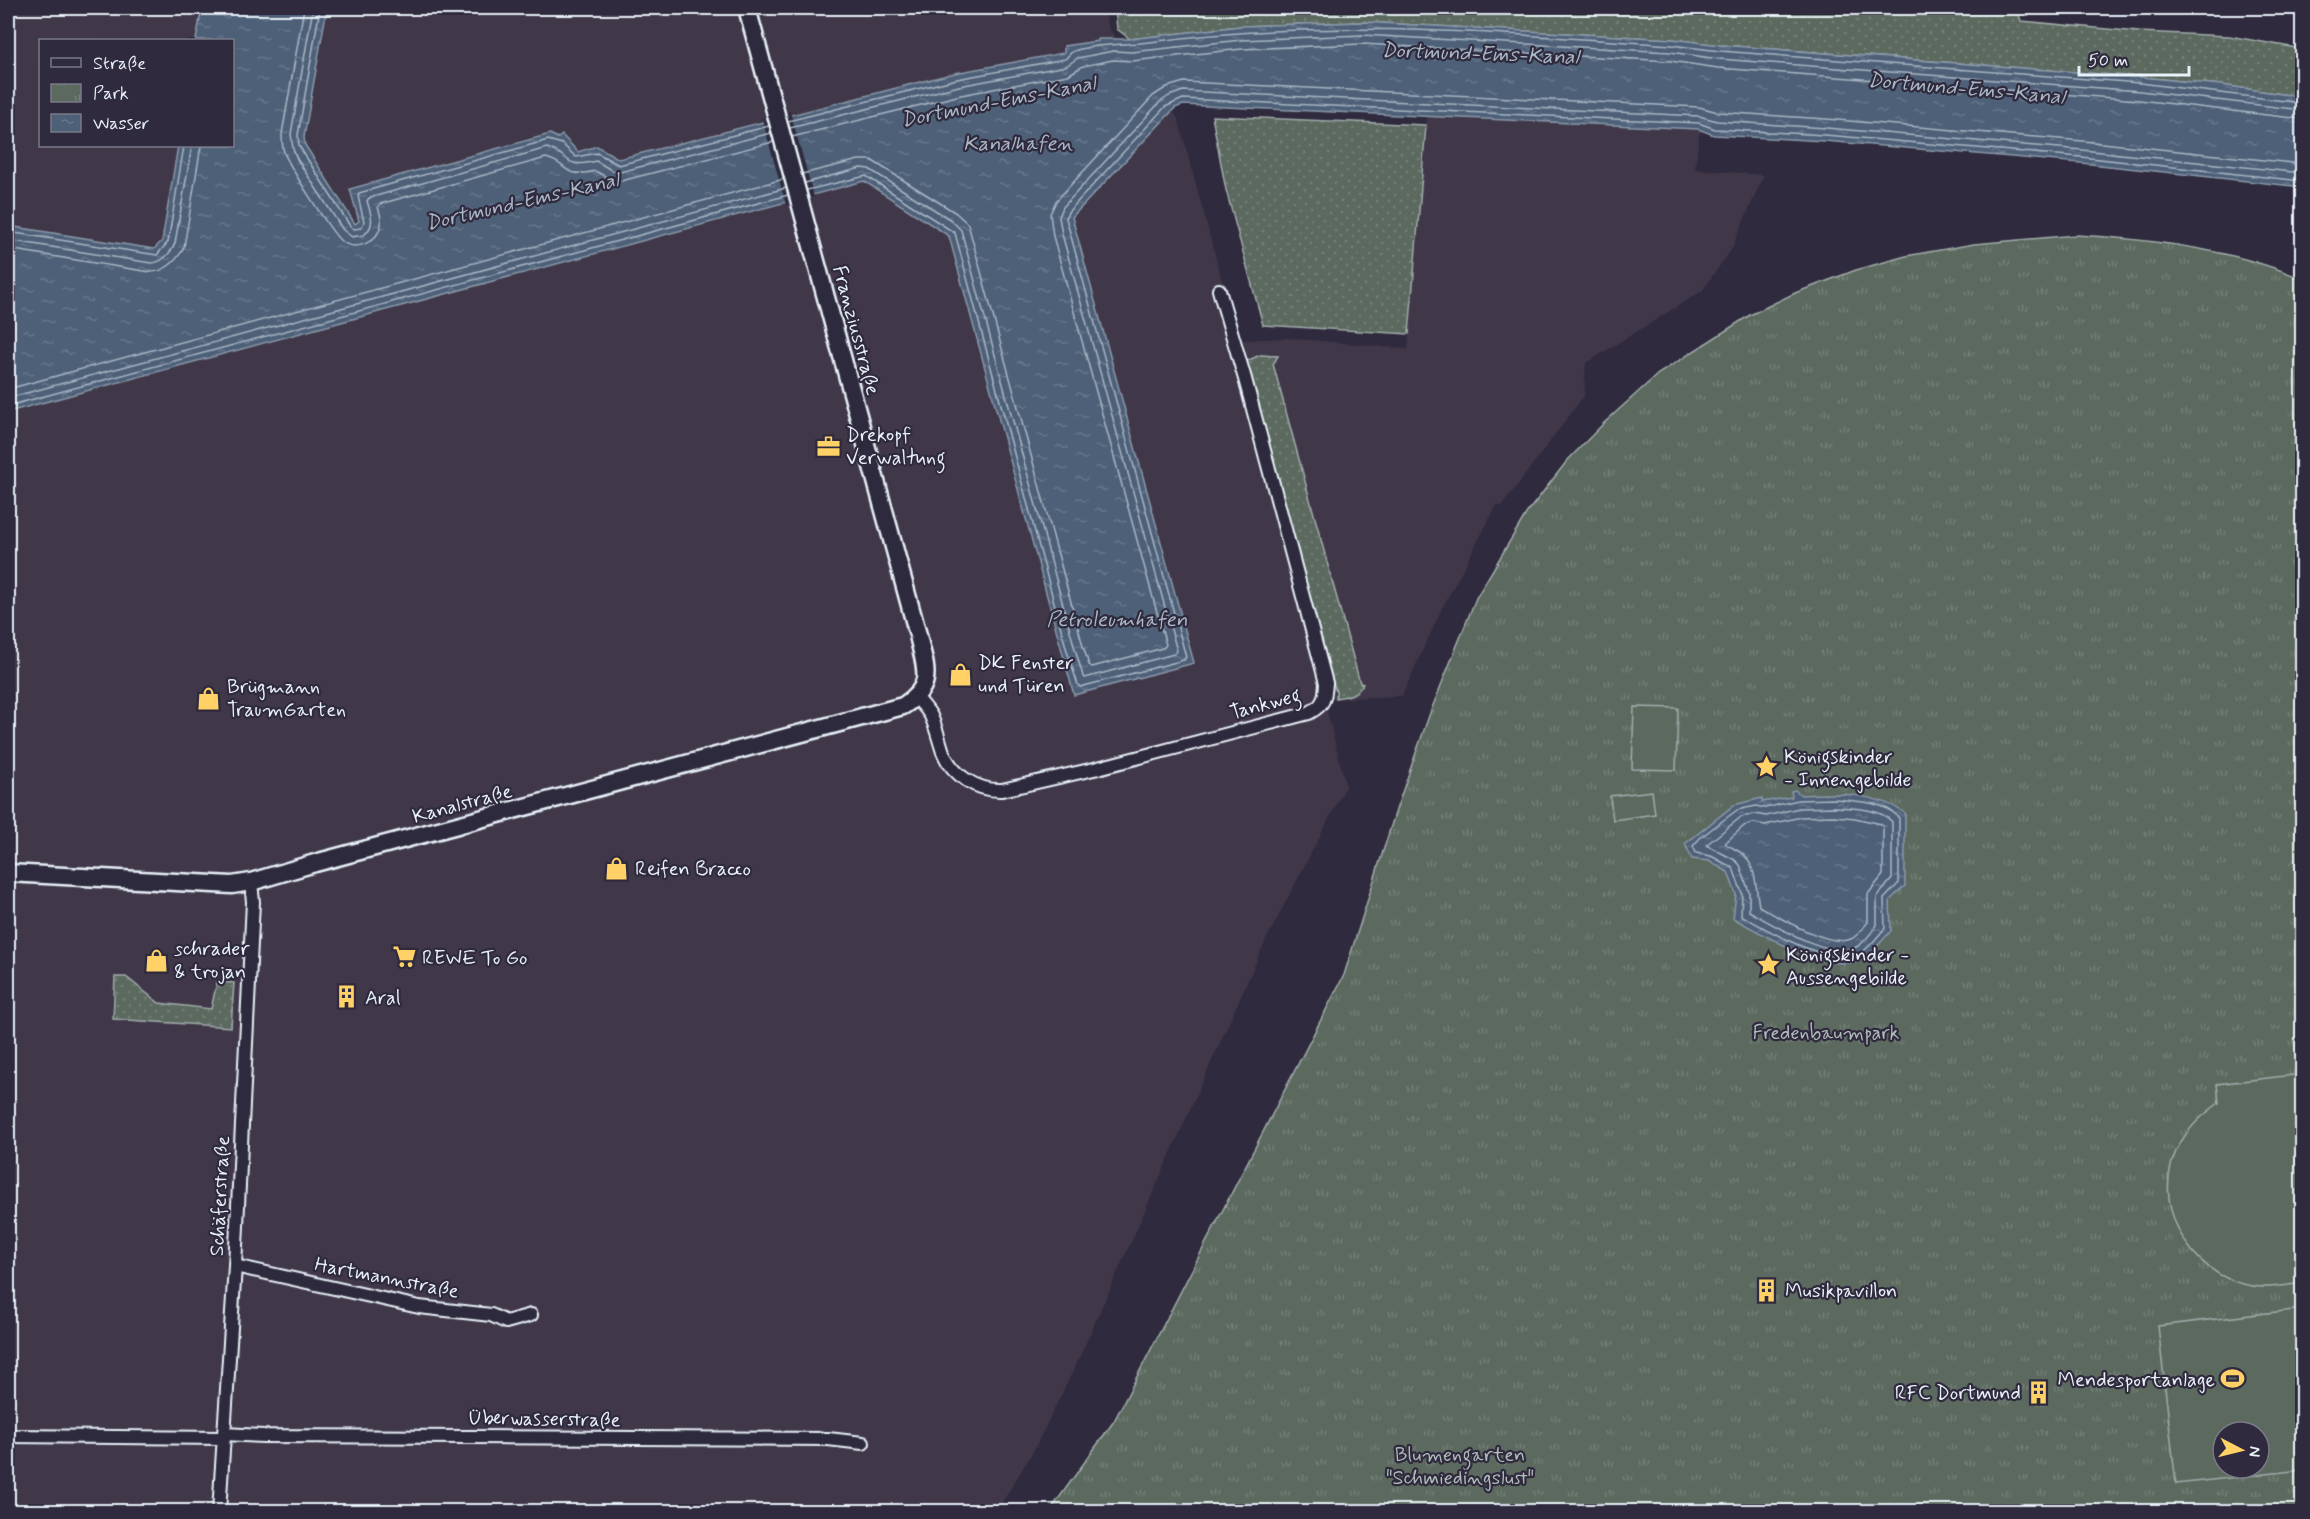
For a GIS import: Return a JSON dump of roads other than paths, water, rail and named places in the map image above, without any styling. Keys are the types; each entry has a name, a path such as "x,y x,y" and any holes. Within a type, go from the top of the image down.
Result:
{"main road":[{"name":"Franziusstraße","path":"747,8 918,635 927,675 924,687 917,698"},
{"name":"Kanalstraße","path":"8,873 232,885 251,882 903,706 917,698"}],"street":[{"name":"Tankweg","path":"917,698 932,718 944,754 952,766 970,782 990,790 1002,790 1094,769 1309,713 1324,702 1326,683 1219,290"},
{"name":"Schäferstraße","path":"219,1512 235,1266 253,902 251,882"},
{"name":"Hartmannstraße","path":"235,1266 419,1307 491,1316 506,1322 531,1315"},
{"name":"Überwasserstraße","path":"8,1436 828,1439 863,1443"}],"water":[{"name":"Kanalhafen","path":"202,8 327,8 304,137 305,145 355,224 359,221 350,189 550,134 558,138 562,135 578,152 597,146 619,159 955,73 1064,53 1064,46 1098,41 1098,39 1130,39 1241,26 1362,22 1672,39 1720,45 2141,77 2221,85 2302,97 2302,187 2081,163 1824,141 1714,135 1698,129 1183,105 1175,108 1072,217 1194,663 1074,695 949,236 864,181 8,412 8,226 154,249 162,241 178,147 234,147 234,39 196,39"},
{"path":"1795,790 1801,795 1855,795 1881,801 1905,813 1905,886 1890,900 1891,931 1866,957 1853,963 1836,963 1799,952 1733,918 1736,894 1728,872 1709,861 1692,859 1685,844 1734,805 1762,798 1762,802 1792,797 1791,791"}],"place":[{"name":"Drekopf Verwaltung","path":"828,446"},
{"name":"DK Fenster und Türen","path":"960,674"},
{"name":"Brügmann TraumGarten","path":"209,698"},
{"name":"Königskinder - Innengebilde","path":"1766,767"},
{"name":"Reifen Bracco","path":"617,868"},
{"name":"REWE To Go","path":"404,957"},
{"name":"schrader & trojan","path":"156,960"},
{"name":"Königskinder - Aussengebilde","path":"1768,965"},
{"name":"Aral","path":"347,997"},
{"name":"Musikpavillon","path":"1767,1290"},
{"name":"Mendesportanlage","path":"2233,1379"},
{"name":"RFC Dortmund","path":"2039,1392"}],"water label":[{"name":"Dortmund-Ems-Kanal","path":"1480,53"},
{"name":"Dortmund-Ems-Kanal","path":"1966,88"},
{"name":"Dortmund-Ems-Kanal","path":"998,101"},
{"name":"Dortmund-Ems-Kanal","path":"522,201"},
{"name":"Petroleumhafen","path":"1117,619"}],"park label":[{"name":"Fredenbaumpark","path":"1826,1032"},
{"name":"Blumengarten \"Schmiedingslust\"","path":"1460,1466"}]}
